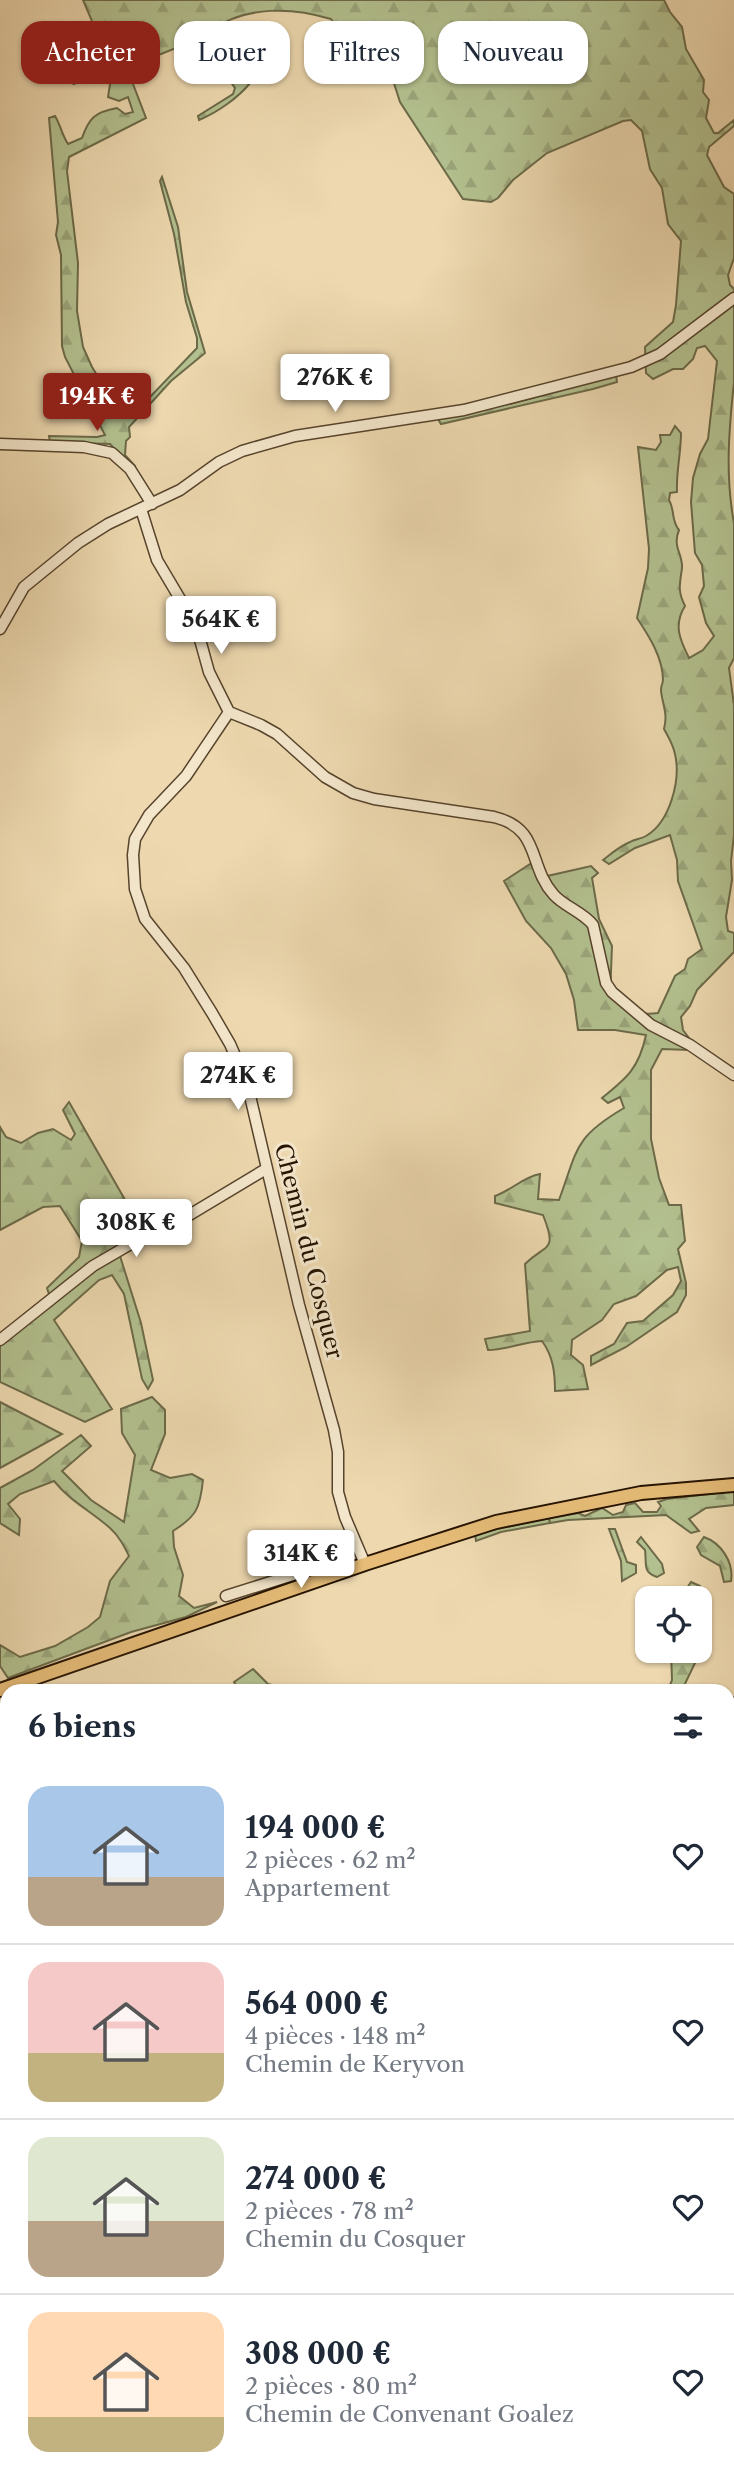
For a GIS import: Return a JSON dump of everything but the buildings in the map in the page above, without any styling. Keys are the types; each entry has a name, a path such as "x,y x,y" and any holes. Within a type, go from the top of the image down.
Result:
{"main road":[{"path":"17,1684 461,1532 528,1514 641,1493 734,1485"}],"street":[{"path":"0,629 20,593 32,579 78,543 108,524 180,489 219,463 259,445 339,428 464,410 631,367 660,354 734,298"},
{"path":"0,444 84,447 112,453 130,469 152,504"},
{"path":"141,509 157,560 191,618 216,689 229,712 277,734 325,777 353,793 373,799 494,817 512,823 525,835 552,893 593,925 606,983 612,992 651,1025 690,1045 734,1075"},
{"name":"Chemin du Cosquer","path":"229,712 186,776 149,815 135,839 135,889 139,906 150,928 184,968 230,1044 247,1083 299,1304 328,1406 338,1452 338,1492 365,1563"},
{"path":"0,1340 93,1266 128,1245 171,1226 266,1169"},
{"path":"226,1596 318,1567 354,1539"}],"green space":[{"path":"83,0 664,0 682,27 686,49 704,80 703,92 709,100 706,118 714,133 718,133 734,120 734,126 709,147 707,155 724,187 734,194 734,258 728,275 730,285 734,289 734,382 729,470 734,523 734,658 729,668 734,705 734,835 732,880 726,917 728,931 734,933 734,952 697,990 690,1006 681,1017 683,1030 689,1038 689,1050 662,1049 651,1070 651,1139 659,1178 669,1205 681,1205 685,1241 678,1249 686,1295 677,1312 626,1347 591,1365 591,1356 614,1344 627,1323 643,1321 673,1295 681,1281 678,1267 667,1270 636,1296 614,1304 602,1320 572,1340 571,1355 583,1365 588,1389 555,1391 553,1364 542,1341 488,1350 485,1339 530,1331 525,1264 548,1246 549,1242 543,1215 495,1203 495,1196 540,1174 538,1199 559,1200 574,1156 586,1137 607,1118 624,1108 620,1097 608,1103 602,1098 636,1064 646,1035 615,1030 578,1030 574,1000 566,974 551,948 526,921 504,881 530,864 541,866 547,876 591,866 598,873 592,878 599,919 612,946 610,997 632,1011 658,1013 675,976 685,969 688,959 702,949 678,881 677,860 670,835 635,848 609,864 603,860 654,830 667,811 675,788 675,754 664,729 661,664 637,618 648,568 649,549 638,447 656,450 661,442 660,435 670,435 675,426 681,433 677,492 670,493 669,500 679,530 677,546 682,563 680,591 685,606 679,620 679,632 689,658 703,650 714,636 706,623 699,597 704,586 702,565 695,553 691,502 693,478 708,439 717,361 705,346 697,348 693,359 683,369 673,369 653,379 646,373 645,347 673,322 681,241 668,224 662,188 650,169 642,131 631,120 623,121 547,153 491,202 463,199 400,102 394,84 424,84 424,21 332,21 301,12 270,11 226,21 174,21 174,49 160,54 160,21 92,21"},
{"path":"110,84 133,84 146,118 69,157 67,171 78,263 77,311 83,347 122,416 151,396 197,348 174,234 160,181 162,177 178,227 187,292 205,353 171,381 129,427 130,437 126,441 125,455 135,466 133,468 110,444 50,442 49,436 105,435 62,346 61,255 56,235 58,222 49,118 55,116 68,144 82,138 87,125 98,114 117,108 125,114 133,112 128,97 119,101 108,97"},
{"path":"232,84 249,84 227,104 199,120 198,116 233,94 235,88"},
{"path":"616,375 617,382 593,389 441,424 438,419 509,404"},
{"path":"69,1102 148,1240 120,1256 141,1323 153,1380 148,1389 142,1379 124,1294 112,1275 99,1280 54,1320 112,1409 85,1422 0,1382 0,1345 52,1303 47,1288 79,1257 82,1241 60,1206 43,1207 0,1230 0,1127 6,1137 21,1143 38,1133 53,1129 71,1140 75,1134 63,1110"},
{"path":"152,1397 165,1410 165,1434 151,1470 170,1478 192,1474 203,1480 196,1510 173,1531 174,1547 183,1575 179,1596 194,1608 217,1602 186,1617 131,1632 8,1678 0,1666 0,1645 20,1657 55,1646 88,1627 100,1617 110,1581 129,1556 113,1531 67,1495 54,1481 20,1494 8,1504 20,1519 19,1535 0,1523 0,1488 33,1470 81,1435 91,1446 62,1471 91,1500 124,1522 135,1455 122,1433 121,1409"},
{"path":"0,1402 62,1434 0,1468"},
{"path":"734,1491 734,1505 706,1508 689,1519 699,1531 691,1533 666,1515 550,1523 549,1518 578,1513 585,1516 602,1508 613,1515 623,1512 626,1505 635,1503 643,1512 657,1512 661,1506 658,1502 667,1499"},
{"path":"549,1518 550,1523 501,1532 476,1541 475,1534"},
{"path":"609,1529 615,1529 627,1562 636,1565 636,1573 622,1581 621,1561"},
{"path":"641,1537 662,1564 664,1573 657,1577 647,1570 645,1550 637,1542"},
{"path":"704,1537 716,1544 725,1554 731,1581 724,1582 720,1566 701,1555 697,1547"},
{"path":"671,1663 695,1663 685,1684 670,1684"},
{"path":"253,1669 268,1684 235,1684 234,1682"}]}
